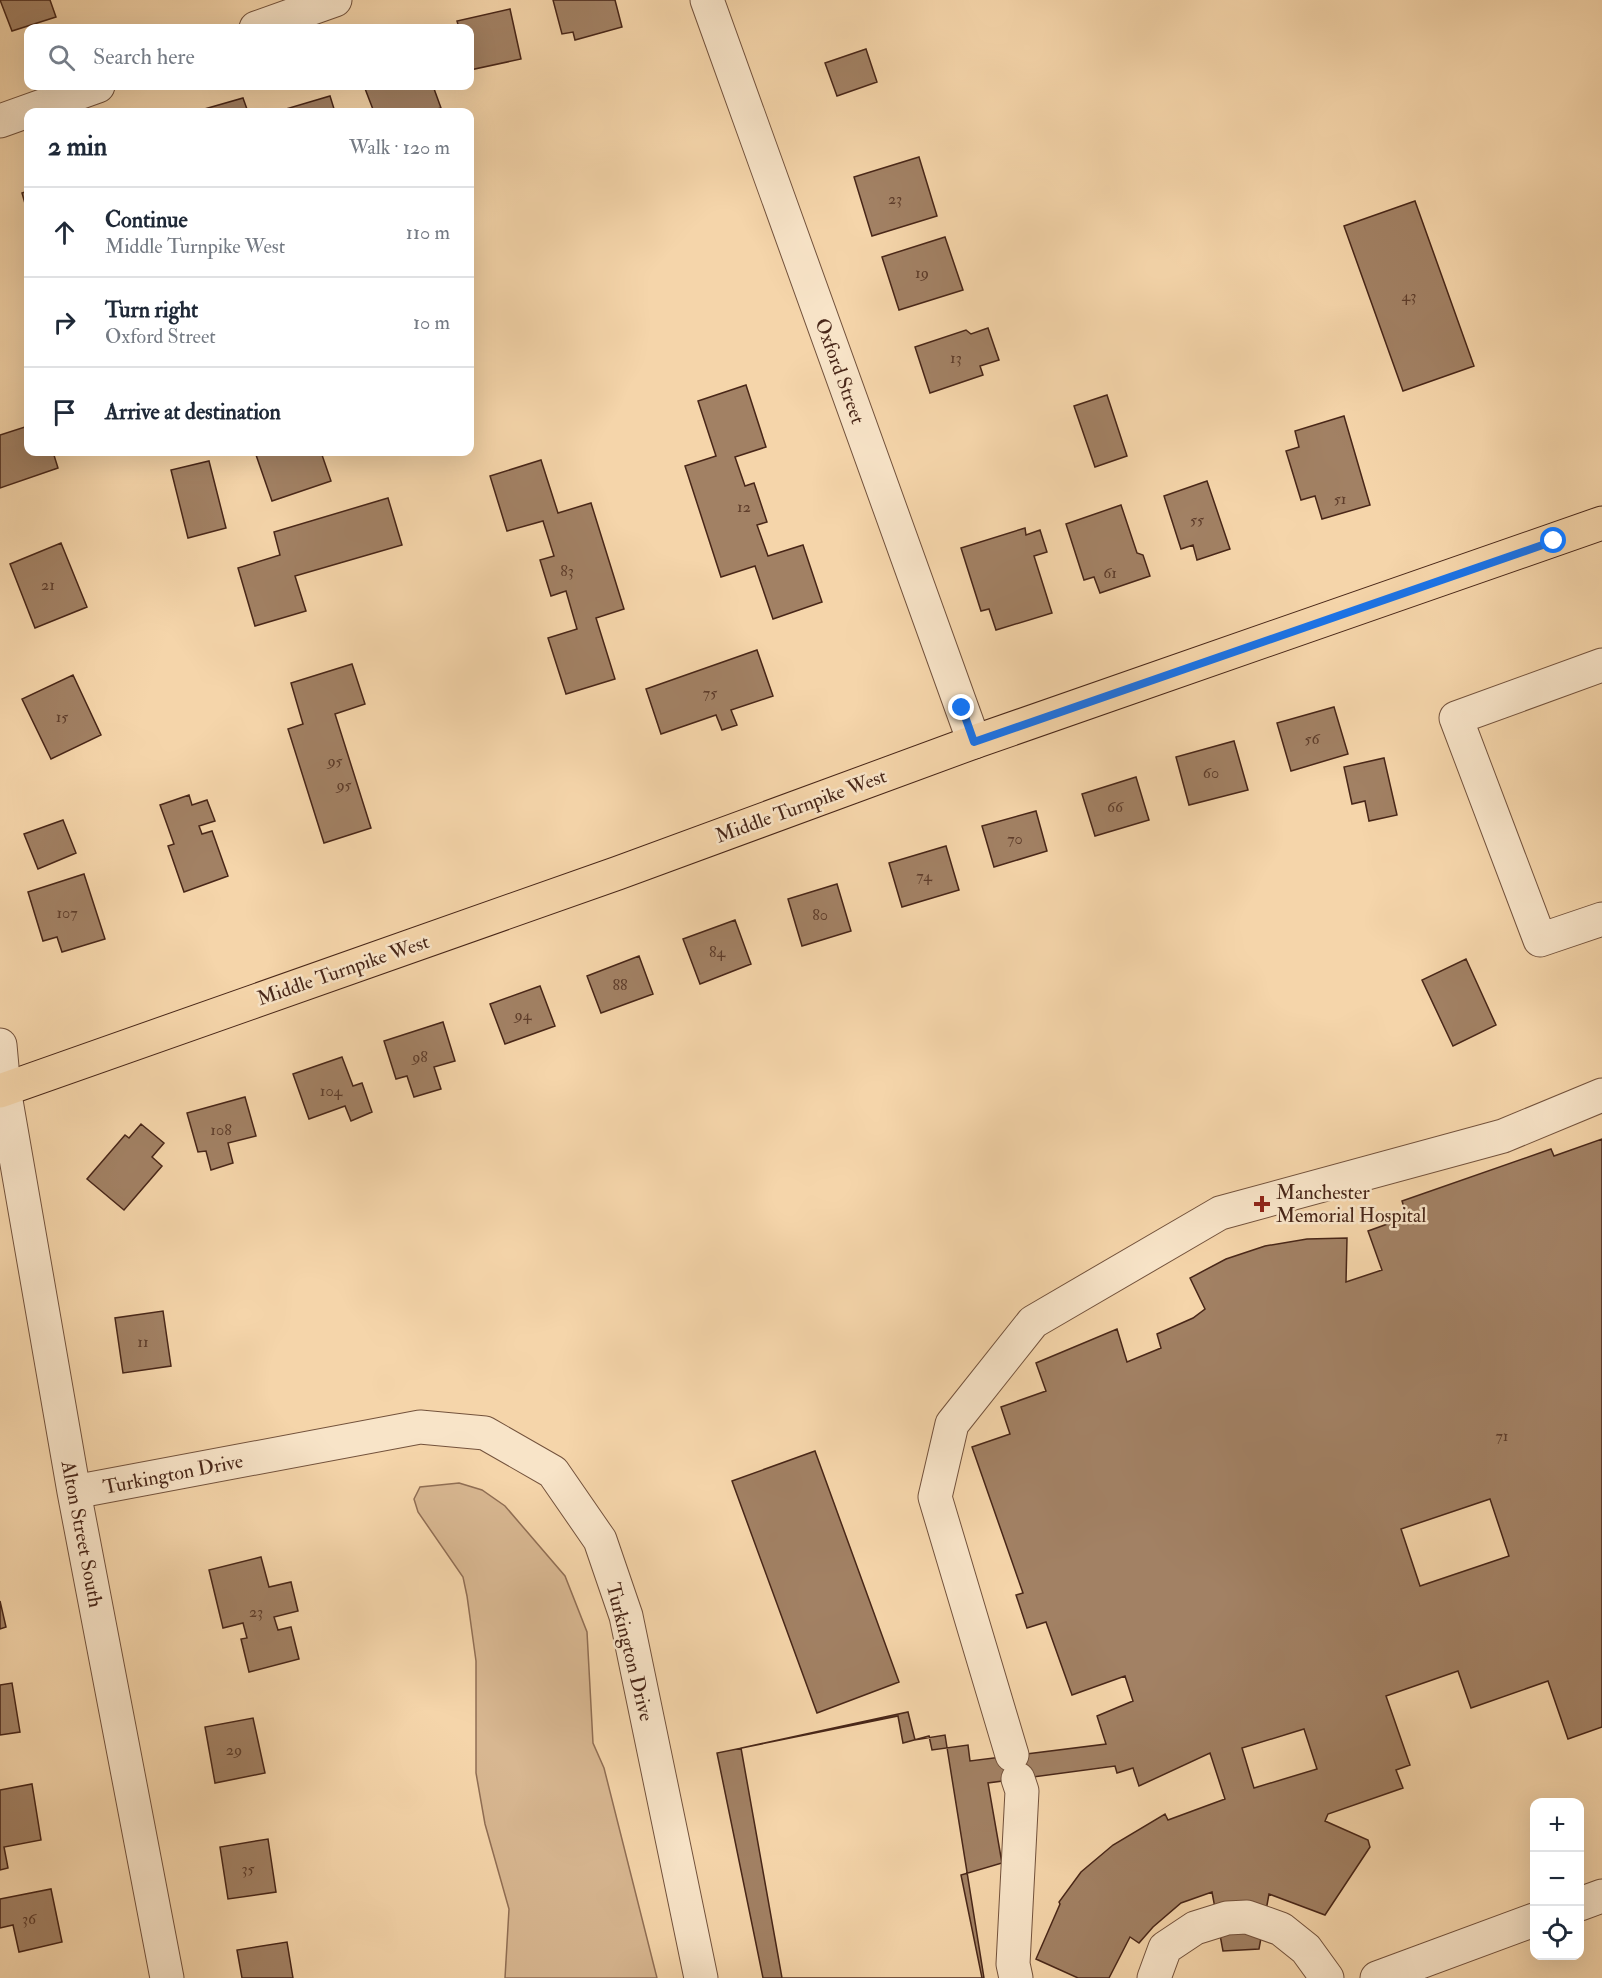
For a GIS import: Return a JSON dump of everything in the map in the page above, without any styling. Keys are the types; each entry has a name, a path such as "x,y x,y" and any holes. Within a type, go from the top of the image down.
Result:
{"main road":[{"name":"Middle Turnpike West","path":"2,1090 618,873 974,742 1602,523"}],"street":[{"path":"267,24 335,0"},
{"name":"Oxford Street","path":"707,0 974,742"},
{"path":"36,108 87,90"},
{"path":"0,121 24,112"},
{"path":"1602,665 1456,718 1540,940 1602,920"},
{"name":"Alton Street South","path":"0,1045 2,1090 74,1492 167,1978"},
{"path":"1016,1978 1013,1964 1022,1791 935,1497 952,1424 1033,1322 1220,1213 1503,1136 1602,1095"},
{"name":"Turkington Drive","path":"74,1492 420,1427 485,1433 553,1472 600,1540 626,1616 701,1978"},
{"path":"1584,1903 1602,1896"},
{"path":"1154,1978 1165,1948 1195,1928 1227,1918 1247,1917 1281,1929 1306,1949 1327,1978"},
{"path":"1392,1975 1530,1922"}],"shaded area":[{"path":"459,1483 482,1490 505,1506 565,1576 587,1632 593,1743 604,1768 657,1978 505,1978 509,1909 485,1824 476,1773 476,1661 467,1596 463,1577 418,1512 414,1499 420,1487"}],"building":[{"path":"0,0 50,0 56,17 34,24 24,24 24,27 12,31"},
{"path":"553,0 615,0 622,27 575,40 573,32 562,34"},
{"path":"510,9 521,59 474,69 474,24 458,24 457,21"},
{"path":"866,49 877,82 837,96 825,63"},
{"path":"366,90 434,90 441,108 372,108"},
{"path":"330,96 334,108 289,108"},
{"path":"243,98 247,108 208,108"},
{"path":"919,157 937,216 872,236 854,177"},
{"path":"1415,201 1474,366 1403,391 1344,226"},
{"path":"945,237 963,290 899,310 882,257"},
{"path":"988,328 999,360 980,366 983,375 930,393 915,347 966,330 971,334"},
{"path":"746,385 766,447 735,457 745,486 754,483 767,522 757,525 768,556 803,545 822,602 773,619 755,566 721,577 685,466 716,456 698,401"},
{"path":"1107,395 1127,456 1095,467 1074,406"},
{"path":"1344,416 1370,505 1322,519 1315,496 1301,500 1286,451 1299,447 1295,431"},
{"path":"24,427 24,456 54,456 58,468 0,488 0,435"},
{"path":"256,456 322,456 331,481 272,501"},
{"path":"541,460 558,513 591,503 624,609 596,618 615,679 566,694 548,638 577,629 566,591 551,596 540,560 554,556 543,521 507,531 490,476"},
{"path":"209,461 226,528 188,538 171,470"},
{"path":"1207,481 1230,549 1197,560 1193,545 1181,549 1164,496"},
{"path":"388,498 402,545 295,576 306,611 255,626 238,568 280,555 274,532"},
{"path":"1121,505 1137,553 1143,555 1150,576 1100,593 1094,577 1084,580 1066,524"},
{"path":"1025,528 1026,535 1040,530 1047,552 1034,556 1052,613 996,630 989,609 981,611 961,548"},
{"path":"61,543 87,607 35,628 10,564"},
{"path":"757,650 773,696 731,710 737,725 722,730 716,715 661,734 646,689"},
{"path":"352,664 365,704 335,714 371,828 324,843 288,729 303,724 291,683"},
{"path":"73,675 101,735 51,759 22,699"},
{"path":"1334,707 1348,754 1291,771 1277,723"},
{"path":"1234,741 1248,790 1189,805 1176,757"},
{"path":"1384,758 1397,815 1369,821 1365,801 1352,804 1344,767"},
{"path":"1136,777 1149,820 1095,836 1082,794"},
{"path":"189,795 192,805 207,800 215,821 199,826 202,834 212,831 228,876 184,892 168,846 174,844 160,805"},
{"path":"1036,811 1047,851 994,867 982,826"},
{"path":"63,820 76,853 38,869 24,834"},
{"path":"946,846 959,890 902,907 889,863"},
{"path":"84,874 105,939 62,952 57,937 43,941 28,892"},
{"path":"837,884 851,931 802,946 788,899"},
{"path":"735,920 751,964 700,984 683,939"},
{"path":"639,956 653,994 601,1013 587,976"},
{"path":"1466,959 1496,1025 1453,1046 1422,980"},
{"path":"540,986 555,1026 505,1044 490,1004"},
{"path":"443,1022 455,1061 434,1067 441,1089 414,1097 407,1076 396,1079 384,1041"},
{"path":"342,1057 353,1086 362,1083 372,1112 351,1121 345,1106 309,1119 293,1074"},
{"path":"245,1097 256,1136 228,1143 233,1163 211,1170 206,1151 198,1152 187,1113"},
{"path":"141,1124 164,1143 152,1157 162,1166 124,1210 87,1179 125,1135 129,1138"},
{"path":"1602,1139 1602,1727 1568,1739 1548,1681 1471,1708 1458,1671 1386,1696 1410,1765 1396,1770 1403,1788 1328,1814 1325,1821 1368,1840 1370,1847 1325,1915 1269,1894 1259,1949 1223,1951 1212,1892 1181,1903 1153,1927 1139,1943 1130,1937 1109,1978 1078,1978 1036,1959 1059,1902 1081,1872 1113,1845 1165,1814 1168,1820 1225,1799 1210,1753 1139,1786 1133,1768 1117,1773 1115,1766 988,1783 1002,1863 961,1875 982,1978 763,1978 717,1753 898,1716 903,1743 929,1736 932,1750 968,1745 970,1761 1106,1744 1097,1716 1133,1701 1125,1676 1072,1695 1046,1622 1027,1628 1016,1595 1023,1593 972,1447 1010,1434 1001,1407 1046,1391 1036,1363 1117,1329 1127,1362 1161,1348 1157,1334 1193,1318 1205,1309 1190,1278 1226,1259 1265,1246 1307,1239 1347,1238 1346,1282 1382,1270 1368,1231 1407,1217 1402,1201 1551,1149 1554,1156","holes":["1490,1499 1509,1556 1420,1586 1401,1529","1304,1729 1317,1769 1254,1788 1242,1748"]},
{"path":"163,1311 171,1366 123,1373 115,1318"},
{"path":"815,1451 899,1682 817,1713 732,1481"},
{"path":"261,1557 269,1587 291,1582 298,1611 274,1617 278,1630 291,1627 299,1659 249,1672 241,1639 247,1638 243,1623 223,1628 209,1570"},
{"path":"0,1601 6,1627 0,1629"},
{"path":"12,1683 20,1732 0,1735 0,1685"},
{"path":"908,1712 915,1740 945,1735 984,1978 782,1978 741,1748"},
{"path":"253,1718 265,1773 215,1783 205,1727"},
{"path":"32,1784 41,1840 4,1847 8,1868 0,1870 0,1790"},
{"path":"268,1839 276,1892 228,1899 220,1847"},
{"path":"51,1889 62,1942 19,1952 13,1925 0,1928 0,1899"},
{"path":"287,1942 293,1978 242,1978 237,1950"}],"place":[{"name":"Manchester Memorial Hospital","path":"1262,1204"}],"route":[{"path":"962,708 974,742 1554,541"}]}
